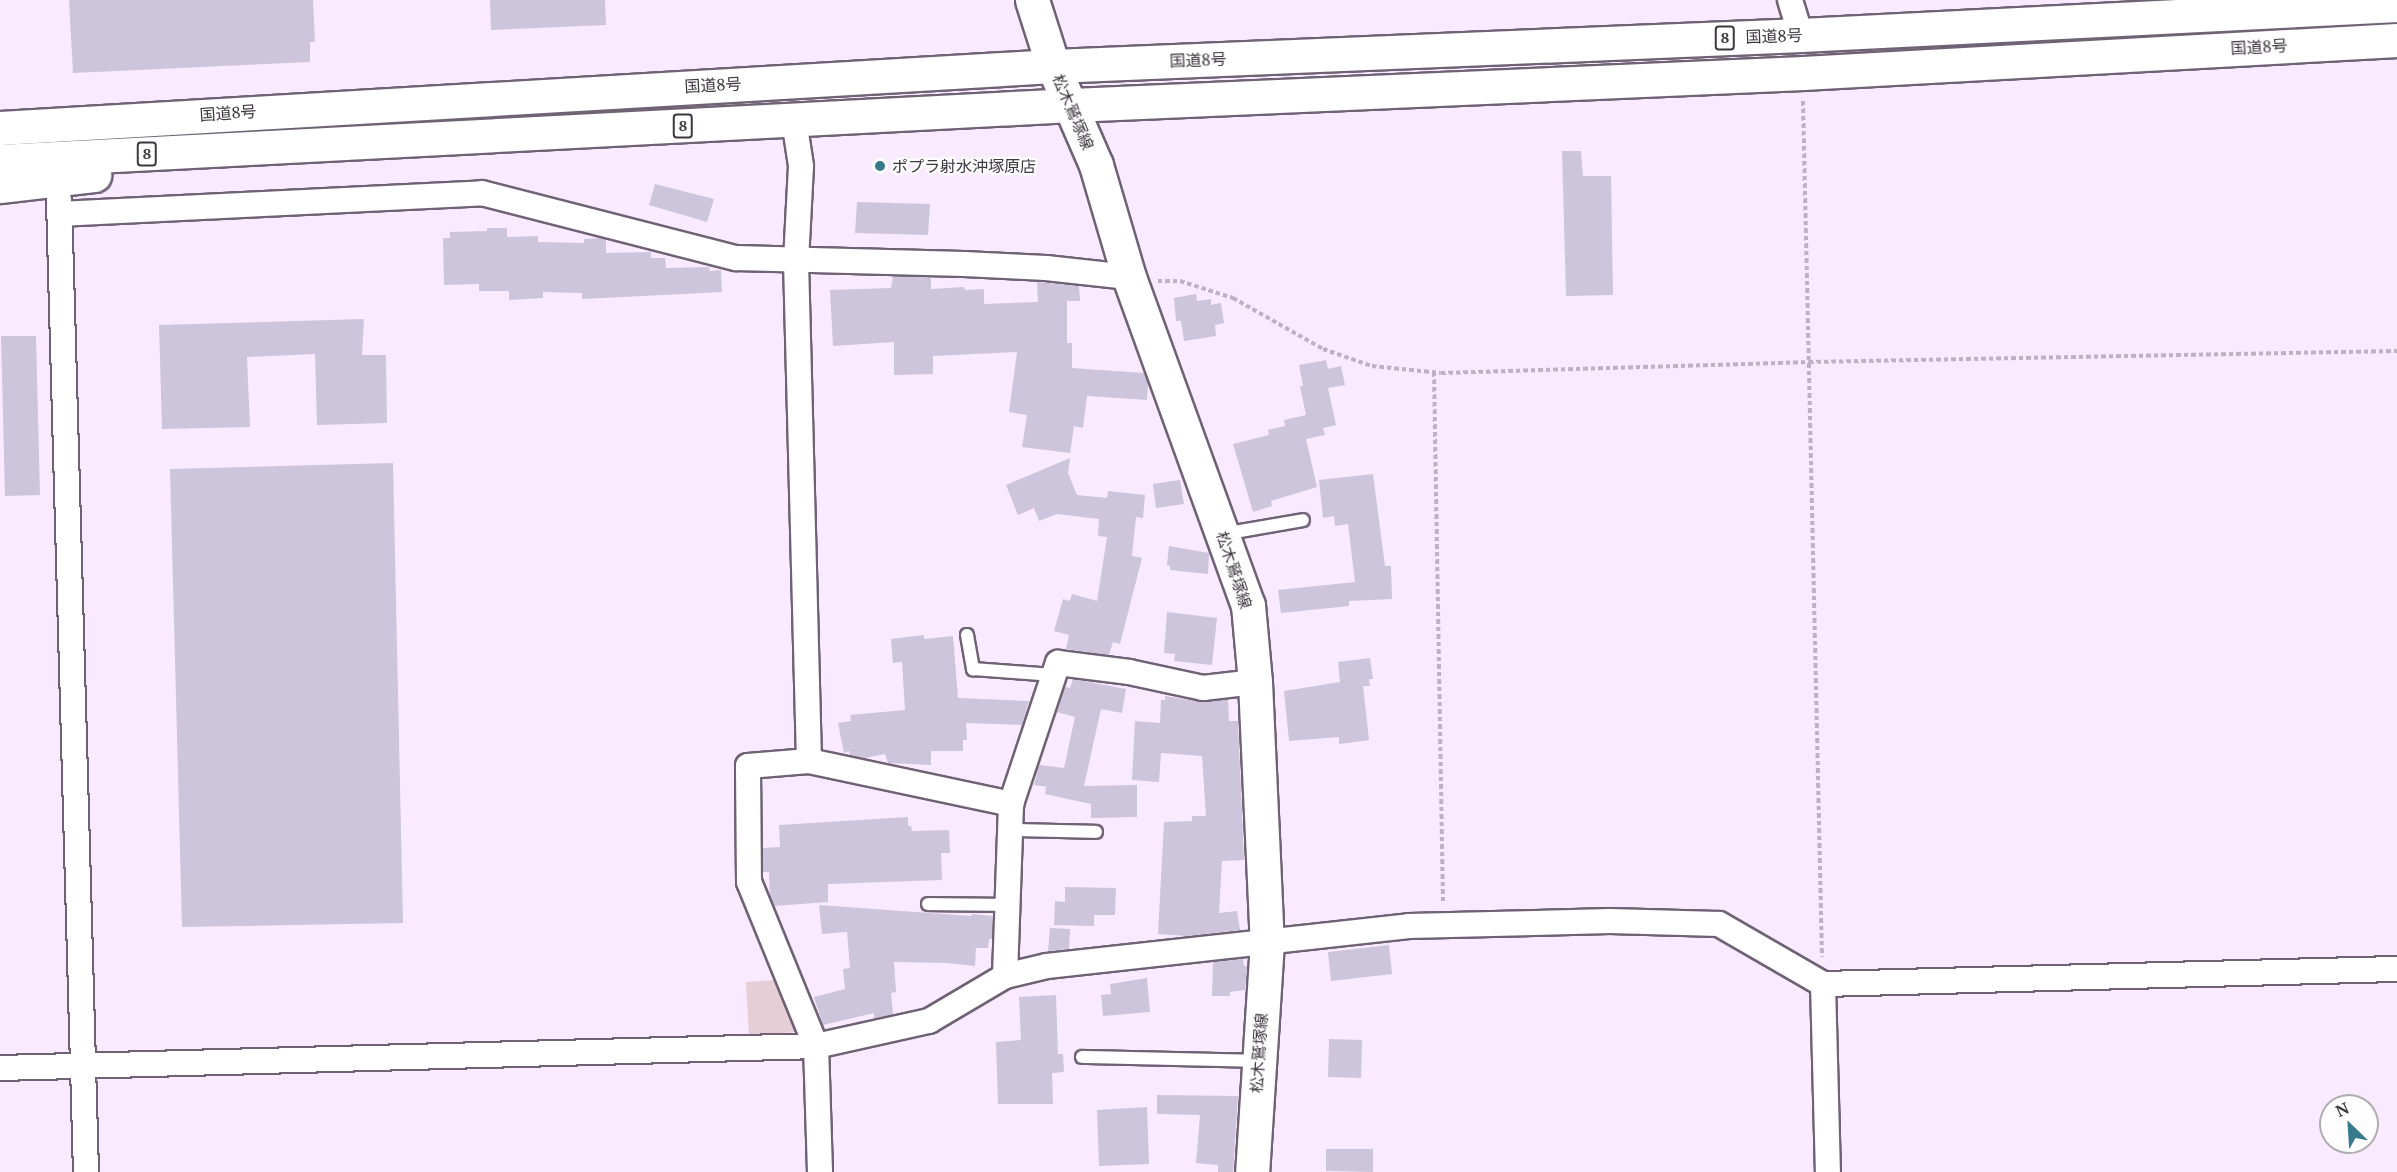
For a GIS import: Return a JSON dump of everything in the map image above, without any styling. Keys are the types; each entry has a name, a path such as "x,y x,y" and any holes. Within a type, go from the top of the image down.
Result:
{"main road":[{"name":"松木鷲塚線","path":"1032,0 1053,66 1072,105 1095,165 1130,280 1248,605 1267,942 1252,1172"},
{"name":"国道8号","path":"0,128 1053,66 1801,35 2397,5"},
{"name":"国道8号","path":"56,169 295,148 794,120 1072,105 1803,73 2397,40"},
{"path":"0,105 326,95 467,99"},
{"path":"0,161 56,169"},
{"path":"0,186 56,169"}],"street":[{"path":"1790,0 1801,35"},
{"path":"794,120 801,166 796,261 809,762"},
{"path":"56,169 60,214 86,1172"},
{"path":"60,214 482,193 736,258 1046,268 1130,280"},
{"path":"1005,976 1011,804 1058,663 1129,672 1203,688 1254,682"},
{"path":"820,1172 816,1046 749,882 748,766 809,762 1011,804"},
{"path":"0,1068 816,1046 929,1021 1005,976 1047,966 1409,926 1610,921 1719,924 1823,984 2397,969"},
{"path":"1823,984 1828,1172"}],"lane":[{"path":"1222,534 1304,520"},
{"path":"967,635 973,669 1054,675"},
{"path":"1011,830 1096,832"},
{"path":"928,904 1008,905"},
{"path":"1082,1057 1258,1061"}],"path":[{"path":"1803,73 1823,984"},
{"path":"1130,280 1180,281 1233,298 1323,349 1372,366 1434,372 1809,362 2397,351"},
{"path":"1434,372 1443,925"}],"shaded area":[{"path":"777,980 798,1032 749,1035 746,982"}],"building":[{"path":"69,0 313,0 315,42 310,42 310,62 73,73"},
{"path":"490,0 605,0 606,25 491,30"},
{"path":"1562,151 1581,151 1583,176 1611,176 1613,295 1566,296"},
{"path":"655,184 714,199 707,222 649,205"},
{"path":"857,202 930,204 928,235 855,233"},
{"path":"487,228 507,228 507,237 538,236 538,242 584,243 584,239 602,238 606,239 606,253 651,252 651,258 665,258 666,268 709,267 710,271 721,270 722,292 582,299 582,293 543,292 543,298 509,300 509,291 479,291 479,284 444,285 443,238 450,238 450,232 487,231"},
{"path":"893,276 931,277 931,289 964,287 965,290 984,289 984,304 1038,302 1037,282 1079,286 1080,301 1067,301 1067,343 1072,343 1072,368 1144,373 1148,384 1147,400 1087,396 1083,428 1074,426 1070,453 1022,447 1027,415 1009,412 1017,352 933,356 933,374 894,375 894,342 833,346 830,290 891,288"},
{"path":"1196,294 1197,301 1211,299 1211,305 1221,303 1224,323 1215,325 1216,336 1184,341 1181,321 1176,321 1174,298"},
{"path":"364,319 362,355 386,355 387,423 317,425 315,354 247,357 250,427 162,429 159,325"},
{"path":"1,336 36,336 40,495 5,496"},
{"path":"1326,360 1328,369 1341,366 1345,385 1328,388 1336,425 1323,428 1325,435 1306,439 1317,487 1271,501 1272,506 1253,512 1233,444 1269,435 1268,430 1285,426 1284,420 1306,415 1300,386 1303,386 1299,365"},
{"path":"1070,458 1068,473 1077,495 1107,498 1108,491 1145,495 1143,518 1136,517 1132,556 1142,558 1120,644 1113,642 1109,655 1066,649 1069,635 1054,631 1063,599 1070,601 1072,594 1097,601 1107,537 1098,536 1099,519 1057,514 1039,521 1034,508 1018,515 1006,485"},
{"path":"393,463 403,923 182,927 170,469"},
{"path":"1373,474 1385,566 1391,566 1392,599 1349,601 1349,606 1281,613 1278,590 1355,582 1348,524 1335,526 1334,516 1323,518 1319,480"},
{"path":"1180,480 1184,504 1156,508 1153,484"},
{"path":"1169,546 1209,553 1208,574 1170,570 1170,566 1167,565"},
{"path":"1167,612 1217,618 1212,665 1174,661 1175,654 1164,653"},
{"path":"924,635 924,639 953,636 958,698 1029,701 1022,725 966,723 967,740 963,740 963,751 931,751 931,765 888,763 885,754 865,758 850,755 849,751 844,753 838,723 851,721 850,715 905,710 902,662 893,663 891,639"},
{"path":"1370,658 1373,679 1369,679 1370,686 1363,686 1369,740 1339,744 1339,737 1289,741 1284,691 1340,682 1338,662"},
{"path":"1073,679 1126,689 1122,713 1101,709 1084,786 1137,785 1137,817 1091,818 1091,804 1045,794 1046,787 1049,787 1034,785 1039,765 1064,768 1075,717 1057,712 1065,687 1070,688"},
{"path":"1165,696 1200,702 1228,699 1229,721 1238,721 1244,860 1222,861 1219,913 1237,911 1240,930 1187,936 1158,934 1164,822 1192,821 1192,816 1206,816 1202,756 1161,753 1159,782 1132,780 1135,721 1160,723 1161,700 1165,700"},
{"path":"908,817 908,826 911,826 912,831 949,830 950,853 941,853 942,880 828,884 828,902 774,906 770,896 769,872 763,872 763,848 780,847 779,825"},
{"path":"1065,887 1116,888 1115,915 1094,915 1094,926 1054,925 1055,901 1065,902"},
{"path":"819,905 993,916 992,939 989,939 988,948 976,948 975,966 894,962 896,992 891,993 893,1014 874,1019 874,1013 823,1025 814,997 845,989 843,969 850,968 847,932 822,934"},
{"path":"1050,928 1070,929 1069,949 1048,951"},
{"path":"1389,945 1392,974 1331,981 1328,952"},
{"path":"1243,959 1244,966 1247,966 1245,990 1230,992 1230,996 1212,996 1213,962"},
{"path":"1147,978 1150,1012 1103,1016 1101,995 1111,994 1110,984"},
{"path":"1056,995 1058,1054 1063,1054 1064,1072 1052,1073 1053,1104 998,1104 996,1042 1021,1040 1019,997"},
{"path":"1329,1039 1362,1040 1361,1078 1328,1077"},
{"path":"1157,1095 1238,1096 1233,1172 1218,1172 1218,1165 1196,1163 1200,1115 1157,1114"},
{"path":"1147,1107 1149,1164 1099,1166 1097,1110"},
{"path":"1326,1149 1373,1149 1373,1172 1326,1171"}],"place":[{"name":"ポプラ射水沖塚原店","path":"880,166"}]}
